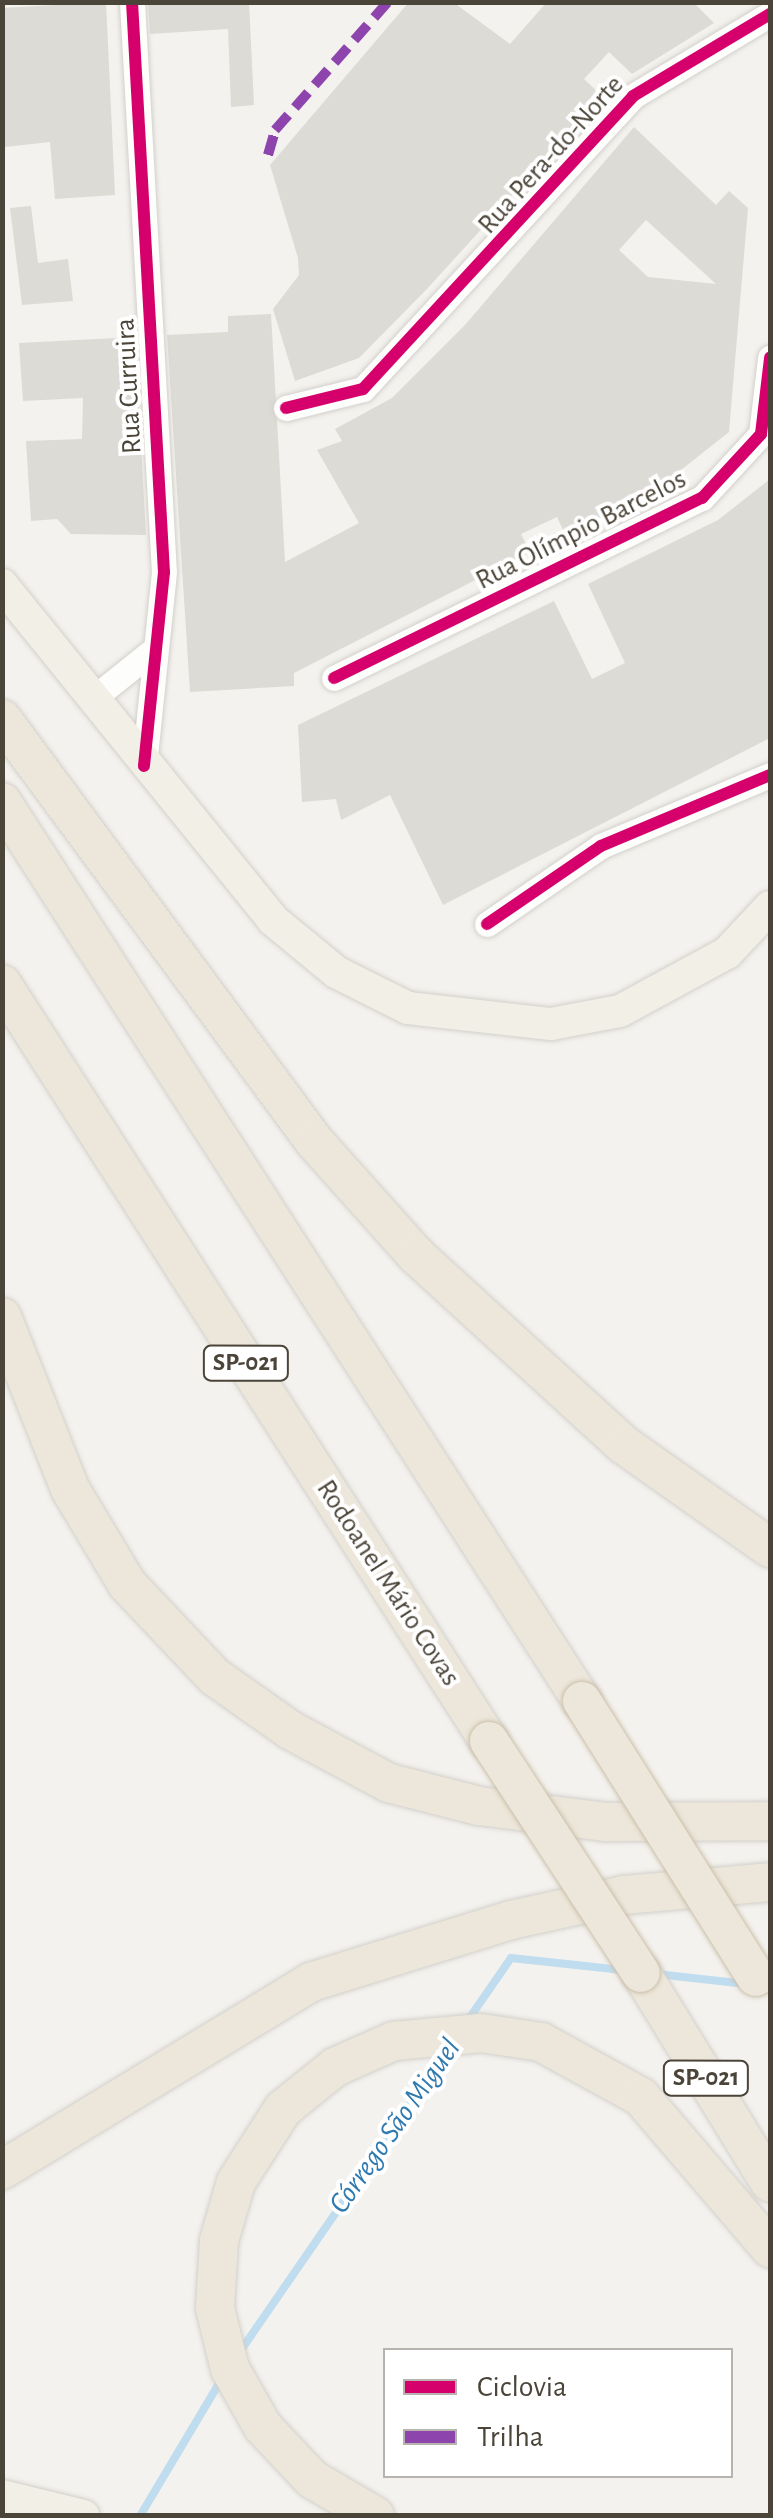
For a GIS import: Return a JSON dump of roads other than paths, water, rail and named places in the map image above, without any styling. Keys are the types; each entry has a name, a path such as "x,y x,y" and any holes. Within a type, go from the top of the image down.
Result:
{"highway":[{"path":"2,720 290,1109 417,1256 624,1444 770,1548"},
{"path":"2,802 763,1988"},
{"name":"Rodoanel Mário Covas","path":"2,984 641,1973 770,2183"},
{"path":"2,1317 70,1488 127,1584 215,1677 290,1730 390,1783 479,1806 605,1822 770,1821"},
{"path":"2,2170 312,1982 530,1916 625,1895 770,1882"},
{"path":"375,2516 312,2479 263,2427 230,2370 215,2308 219,2240 236,2182 283,2110 335,2067 394,2041 481,2033 541,2042 641,2097 770,2248"}],"main road":[{"path":"2,585 144,766 273,920 336,972 408,1008 495,1023 620,1010 727,952 770,907"},
{"path":"2,2496 84,2516"}],"street":[{"name":"Rua Curruira","path":"132,2 164,572 144,766"},
{"name":"Rua Pera-do-Norte","path":"286,408 363,389 633,96 770,14"},
{"name":"Rua Olímpio Barcelos","path":"334,678 702,498 761,434 770,358"},
{"path":"91,700 155,649"},
{"path":"487,924 601,846 770,775"}],"waterway":[{"name":"Córrego São Miguel","path":"466,2023 511,1958 622,1970"},
{"name":"Córrego São Miguel","path":"656,1974 746,1984"},
{"name":"Córrego São Miguel","path":"239,2353 450,2047"},
{"path":"140,2516 223,2377"}]}
